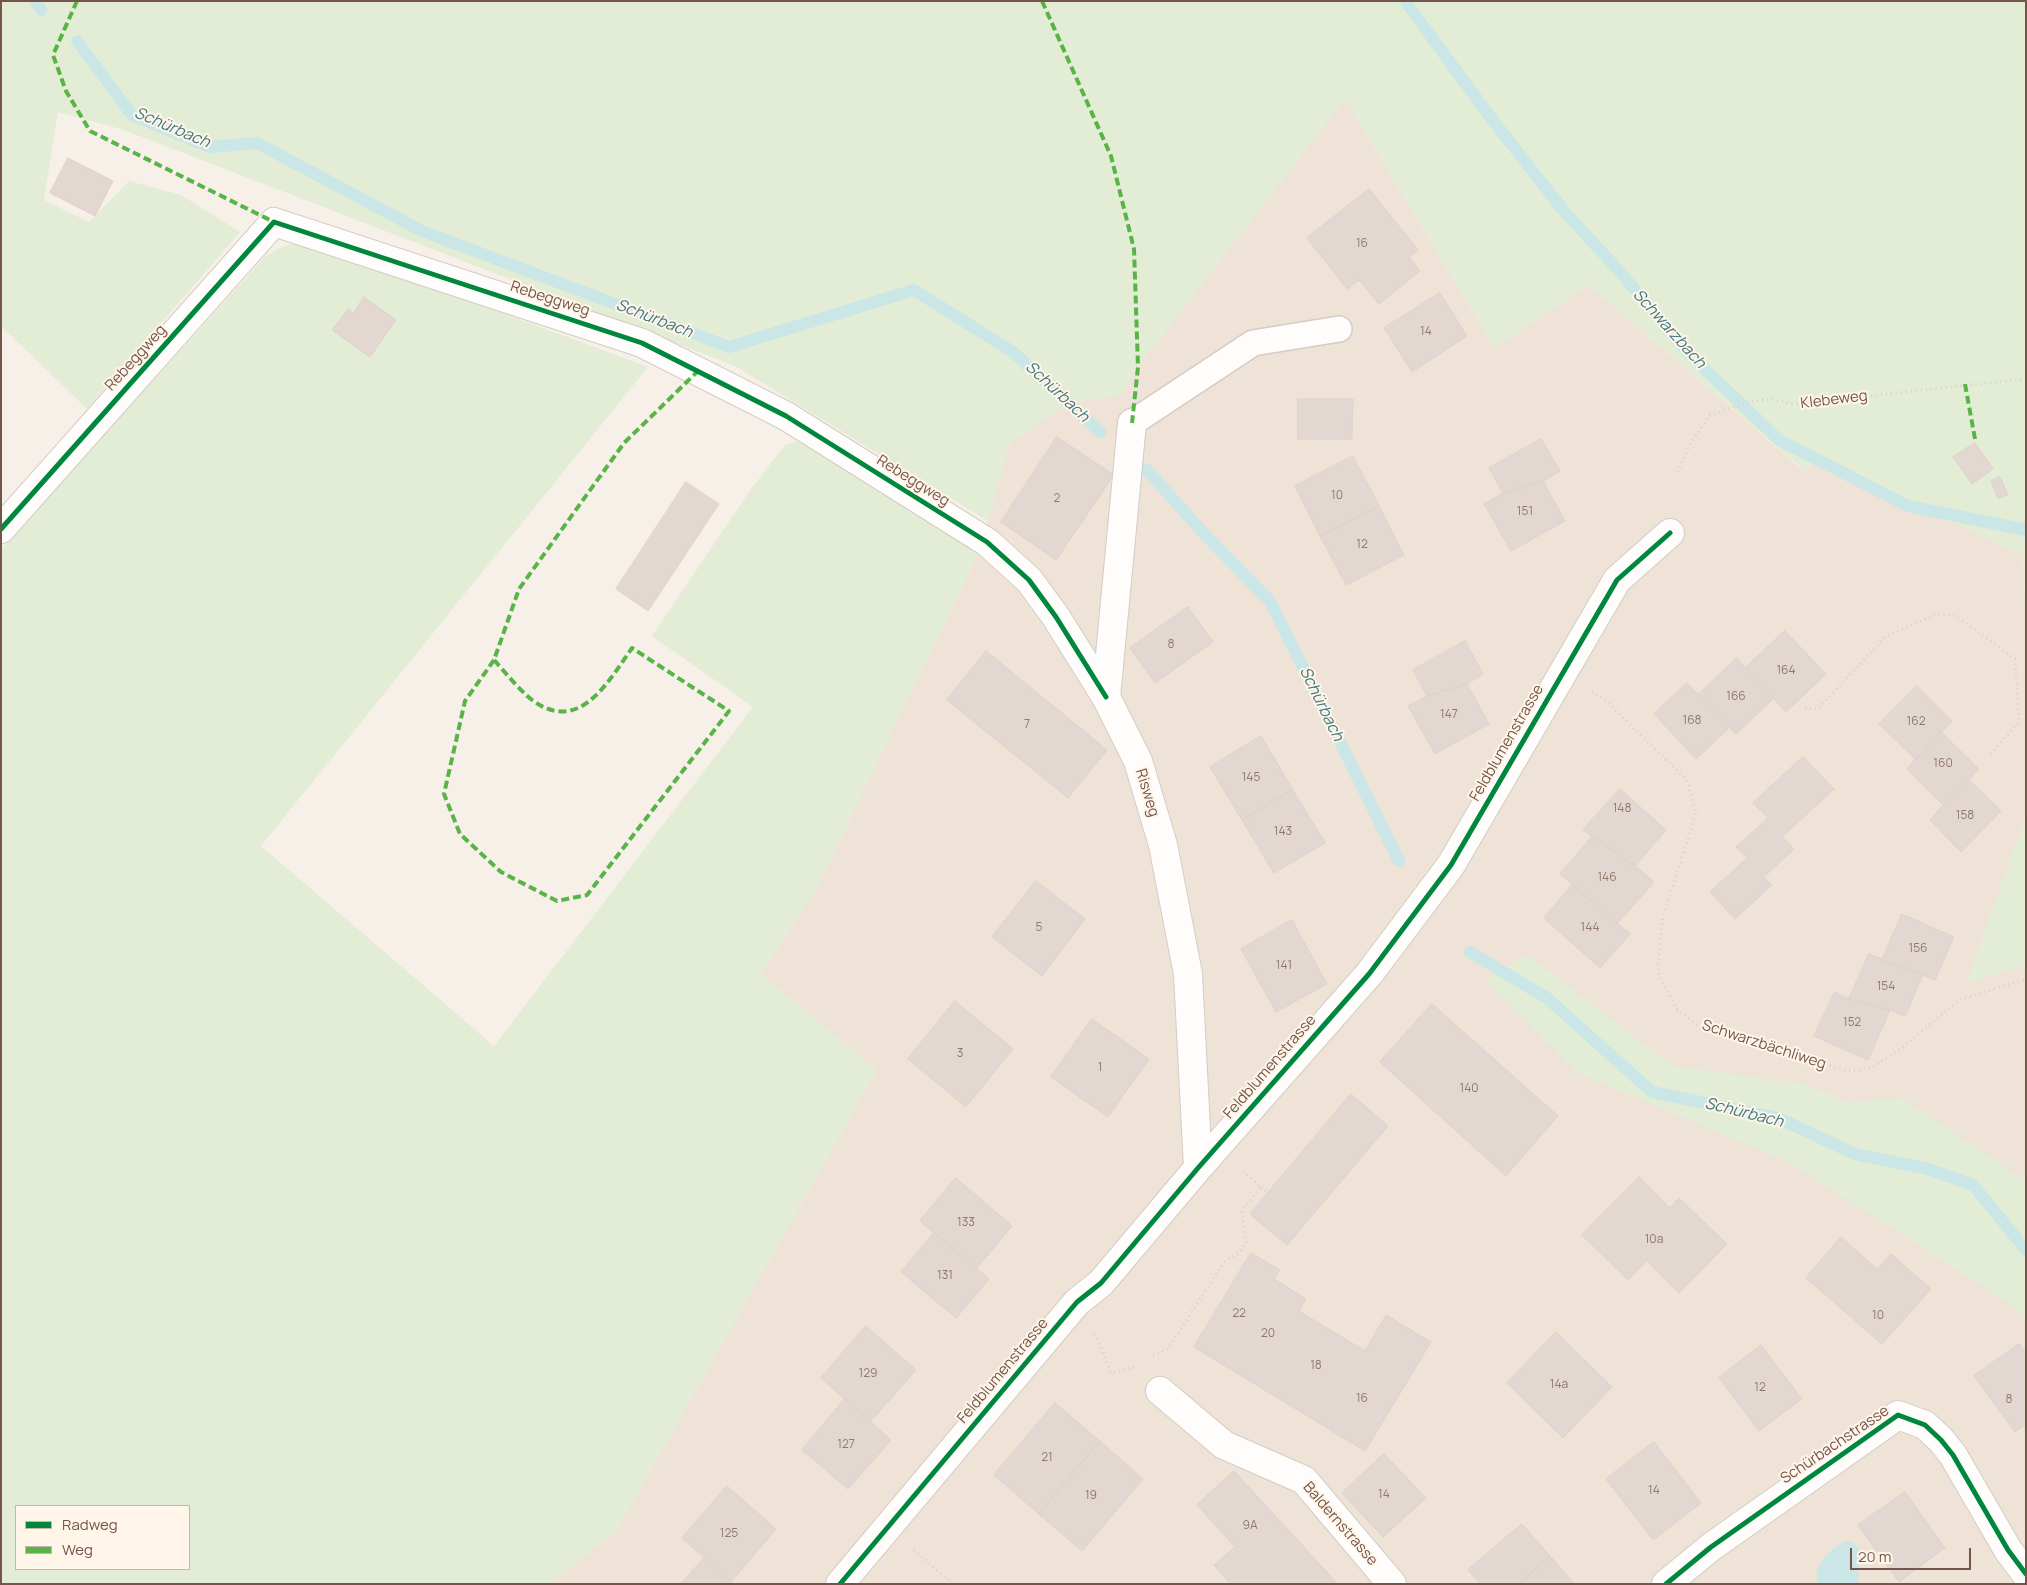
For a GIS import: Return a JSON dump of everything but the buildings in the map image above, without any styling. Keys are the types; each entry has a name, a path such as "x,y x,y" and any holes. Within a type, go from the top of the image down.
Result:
{"street":[{"name":"Rebeggweg","path":"1,529 274,222 642,343 786,416 987,542 1029,580 1056,617 1106,697"},
{"path":"1106,697 1132,423"},
{"name":"Feldblumenstrasse","path":"840,1584 1077,1302 1101,1283 1198,1168 1369,974 1451,865 1617,580 1670,533"},
{"name":"Risweg","path":"1106,697 1138,761 1163,845 1187,964 1198,1168"},
{"name":"Baldernstrasse","path":"1160,1390 1224,1445 1304,1480 1392,1584"},
{"name":"Schürbachstrasse","path":"1666,1584 1711,1547 1898,1415 1925,1425 1941,1440 1953,1455 2008,1550 2026,1574"}],"lane":[{"path":"1132,423 1253,343 1339,329"}],"path":[{"path":"1805,708 1818,709 1885,637 1936,614 1956,616 2015,659 2019,722 1990,754"},
{"path":"1241,1170 1268,1193"},
{"path":"1160,1390 1150,1363 1152,1355 1167,1350 1226,1261 1239,1253 1246,1242 1242,1210 1261,1187"},
{"path":"1093,1330 1111,1373 1150,1363"},
{"path":"909,1545 953,1584"}],"shaded area":[{"path":"1345,99 1494,348 1588,285 1804,471 1822,458 1905,501 1950,518 2022,556 2026,610 2026,815 1967,982 2026,965 2026,1584 551,1584 617,1530 877,1070 761,974 816,889 979,552 1009,444 1061,408 1084,400 1121,395 1138,367"}],"green space":[{"path":"1,1 2026,1 2026,610 2022,556 1822,458 1805,471 1588,285 1494,348 1345,100 1138,367 1121,395 1084,400 1061,408 1009,444 988,521 735,366 124,130 58,112 44,200 89,222 129,181 181,195 240,232 87,409 1,326"},
{"path":"298,242 454,295 648,367 261,846 494,1046 753,707 652,636 751,489 785,445 805,440 979,552 816,889 761,974 877,1070 617,1530 551,1584 1,1584 1,549 265,257 279,248"},
{"path":"2026,815 2026,965 1966,983"},
{"path":"1527,954 1673,1066 1800,1083 1851,1102 1903,1098 2026,1180 2026,1318 2009,1304 1790,1163 1575,1072 1486,980"}],"water":[{"path":"1846,1541 1853,1542 1860,1551 1858,1584 1817,1584 1818,1570 1824,1558"}],"waterway":[{"name":"Schürbach","path":"35,1 41,10"},
{"name":"Schwarzbach","path":"1405,1 1494,122 1564,211 1621,273 1688,353 1779,440 1908,506 2026,530"},
{"name":"Schürbach","path":"77,41 132,115 209,147 257,143 422,231 729,347 914,290 1013,352 1100,432"},
{"name":"Schürbach","path":"1146,469 1208,538 1270,601 1399,861"},
{"name":"Schürbach","path":"1470,952 1547,998 1652,1092 1778,1118 1855,1154 1928,1169 1973,1185 2026,1250"}],"marked path":[{"path":"77,1 53,55 66,91 90,131 274,222"},
{"path":"1042,1 1111,156 1134,249 1138,367 1132,423"},
{"path":"494,660 465,701 444,794 460,834 501,872 557,901 587,895 729,711 632,648 614,674 593,698 581,706 568,711 554,711 532,700 494,660 519,589 624,443 698,371"},
{"path":"1965,384 1975,439"}],"cycle path":[{"path":"1,529 274,222 642,343 786,416 987,542 1029,580 1056,617 1106,697"},
{"path":"840,1584 1077,1302 1101,1283 1198,1168 1369,974 1451,865 1617,580 1670,533"},
{"path":"1666,1584 1711,1547 1898,1415 1925,1425 1941,1440 1953,1455 2008,1550 2026,1574"}]}
